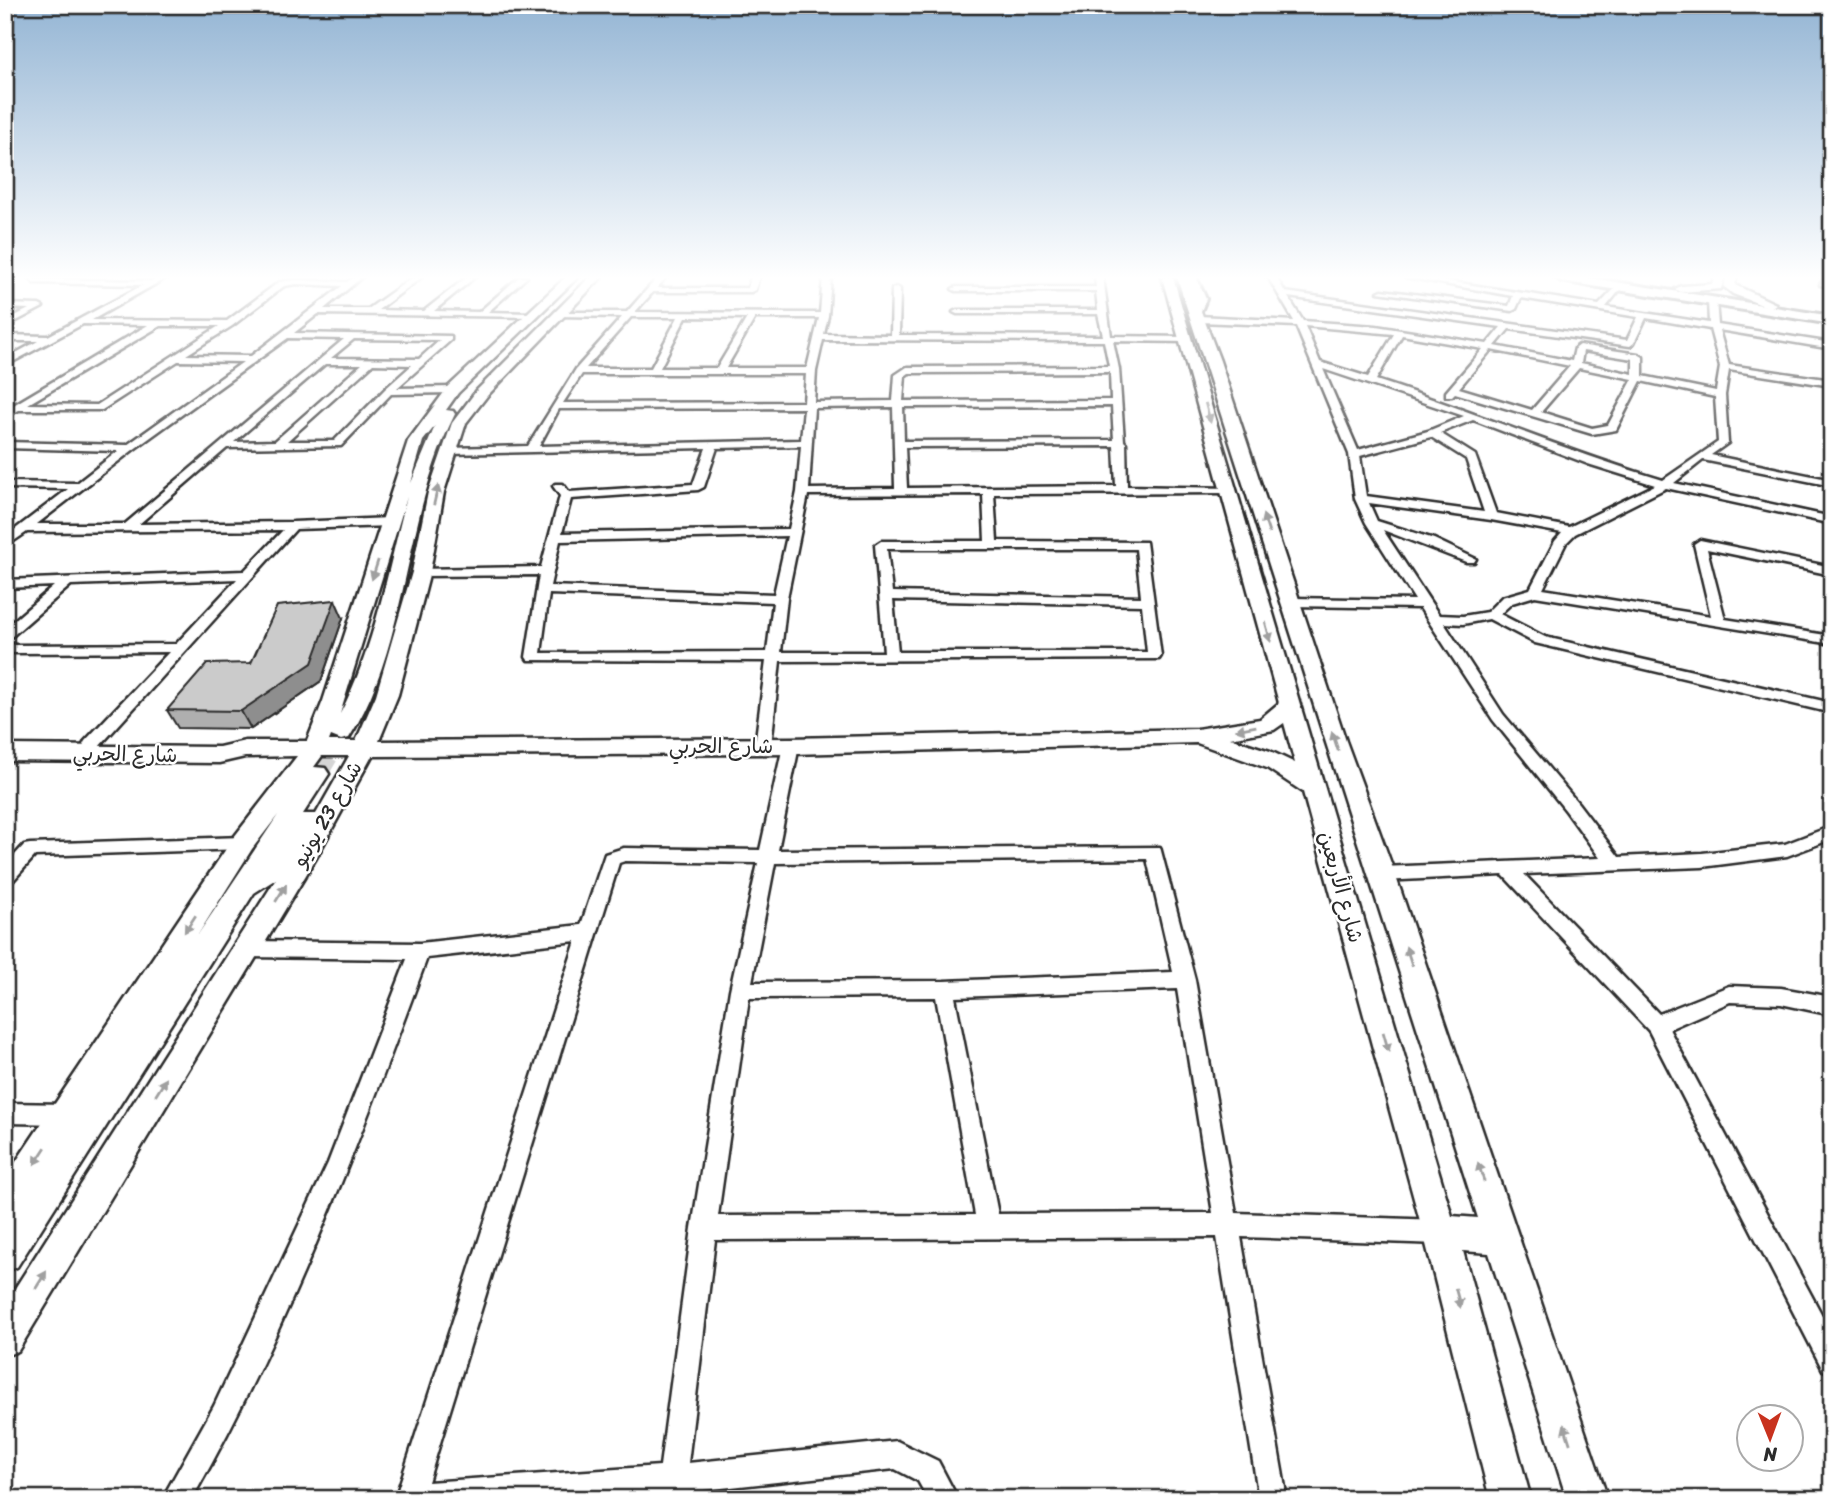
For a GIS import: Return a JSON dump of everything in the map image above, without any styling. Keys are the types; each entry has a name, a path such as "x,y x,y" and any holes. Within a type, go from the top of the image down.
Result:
{"street":[{"path":"5,363 34,347"},
{"path":"5,414 117,347"},
{"path":"17,407 99,408 191,347"},
{"path":"5,543 129,448 269,347"},
{"path":"129,526 339,347"},
{"path":"226,445 337,444 388,391 436,347"},
{"name":"شارع 23 يونيو","path":"5,1338 306,853 317,772 334,701 416,441 453,390 498,347"},
{"path":"352,741 362,692 387,613 417,488 441,448 444,418 511,347"},
{"name":"شارع 23 يونيو","path":"5,1208 243,843 352,741 387,695 421,572 441,448 481,396 527,347"},
{"path":"531,451 556,405 579,371 600,347"},
{"path":"654,371 667,347"},
{"path":"720,371 734,347"},
{"path":"764,746 780,598 803,492 811,371 817,347"},
{"path":"1109,347 1121,443 1122,489"},
{"name":"شارع الأربعين","path":"1200,347 1230,491 1288,705 1440,1232 1511,1499"},
{"name":"شارع الأربعين","path":"1205,347 1588,1499"},
{"path":"1308,347 1354,454 1361,499 1371,523 1498,717 1572,807 1614,864"},
{"path":"1371,380 1390,347"},
{"path":"1485,347 1720,396"},
{"path":"1535,592 1561,541 1571,531 1665,484 1700,456 1723,443 1720,396 1725,367 1719,347"},
{"path":"1439,403 1455,390 1490,348"},
{"path":"1455,390 1534,414 1592,431 1612,428 1638,378 1637,357 1579,348 1576,365 1534,414"},
{"path":"174,358 252,359"},
{"path":"323,361 419,362"},
{"path":"277,445 370,362"},
{"path":"1315,363 1439,403 1592,462 1665,484 1832,521"},
{"path":"1725,367 1832,383"},
{"path":"901,490 898,405 900,375 908,370 1114,369"},
{"path":"579,371 811,371"},
{"path":"388,391 453,390"},
{"path":"444,418 481,396"},
{"path":"556,405 1117,403"},
{"path":"1354,454 1432,433 1473,416"},
{"path":"1432,433 1471,457 1491,516"},
{"path":"400,486 411,476 419,455 441,448 531,451 806,443"},
{"path":"899,444 1121,443"},
{"path":"5,445 129,448"},
{"path":"712,446 698,487 563,491 556,537 546,571 533,657 1154,656 1142,545 881,545 891,656"},
{"path":"1700,456 1832,483"},
{"path":"5,485 80,486"},
{"path":"803,492 1122,489 1230,491"},
{"path":"988,490 991,545"},
{"path":"1361,499 1491,516 1571,531"},
{"path":"25,528 293,526 391,522"},
{"path":"1371,523 1430,542 1470,559"},
{"path":"92,745 293,526"},
{"path":"556,537 794,532"},
{"path":"1720,623 1700,544 1832,571"},
{"path":"421,572 546,571"},
{"path":"5,584 247,575"},
{"path":"5,635 68,582"},
{"path":"543,590 780,598"},
{"path":"1436,620 1463,620 1491,615 1507,600 1535,592 1832,640"},
{"path":"886,596 1148,601"},
{"path":"1291,602 1426,604"},
{"path":"387,613 396,634 380,683 381,689 387,695"},
{"path":"334,701 346,690 366,637 387,613"},
{"path":"1491,615 1540,640 1674,669 1832,708"},
{"path":"5,646 14,649 180,648"},
{"path":"1197,736 1266,725 1283,713 1288,705"},
{"path":"1197,736 1267,757 1292,770 1312,789"},
{"name":"شارع الحربي","path":"5,745 228,746 317,772 352,741 791,746 1197,736"},
{"path":"671,1489 704,1228 740,990 791,746"},
{"name":"شارع الحربي","path":"5,753 219,755 244,749"},
{"path":"5,1255 317,772"},
{"path":"1382,874 1702,860 1787,850 1832,832"},
{"path":"5,878 30,850 243,843"},
{"path":"944,1499 928,1471 897,1455 671,1489 410,1498 611,859 617,855 768,857 1154,852 1185,980 1229,1226 1273,1499"},
{"path":"1507,869 1656,1025 1832,1361"},
{"path":"247,948 420,951 588,932"},
{"path":"176,1499 223,1416 338,1167 420,951"},
{"path":"740,990 944,989 1185,980"},
{"path":"944,989 989,1227"},
{"path":"1656,1025 1729,994 1781,996 1832,1006"},
{"path":"5,1113 68,1114"},
{"path":"704,1228 1229,1226 1440,1232 1502,1237"}],"building":[{"path":"335,600 312,663 241,711 167,710 207,664 251,663 277,606"}],"tunnel":[{"path":"317,774 341,733"}]}
